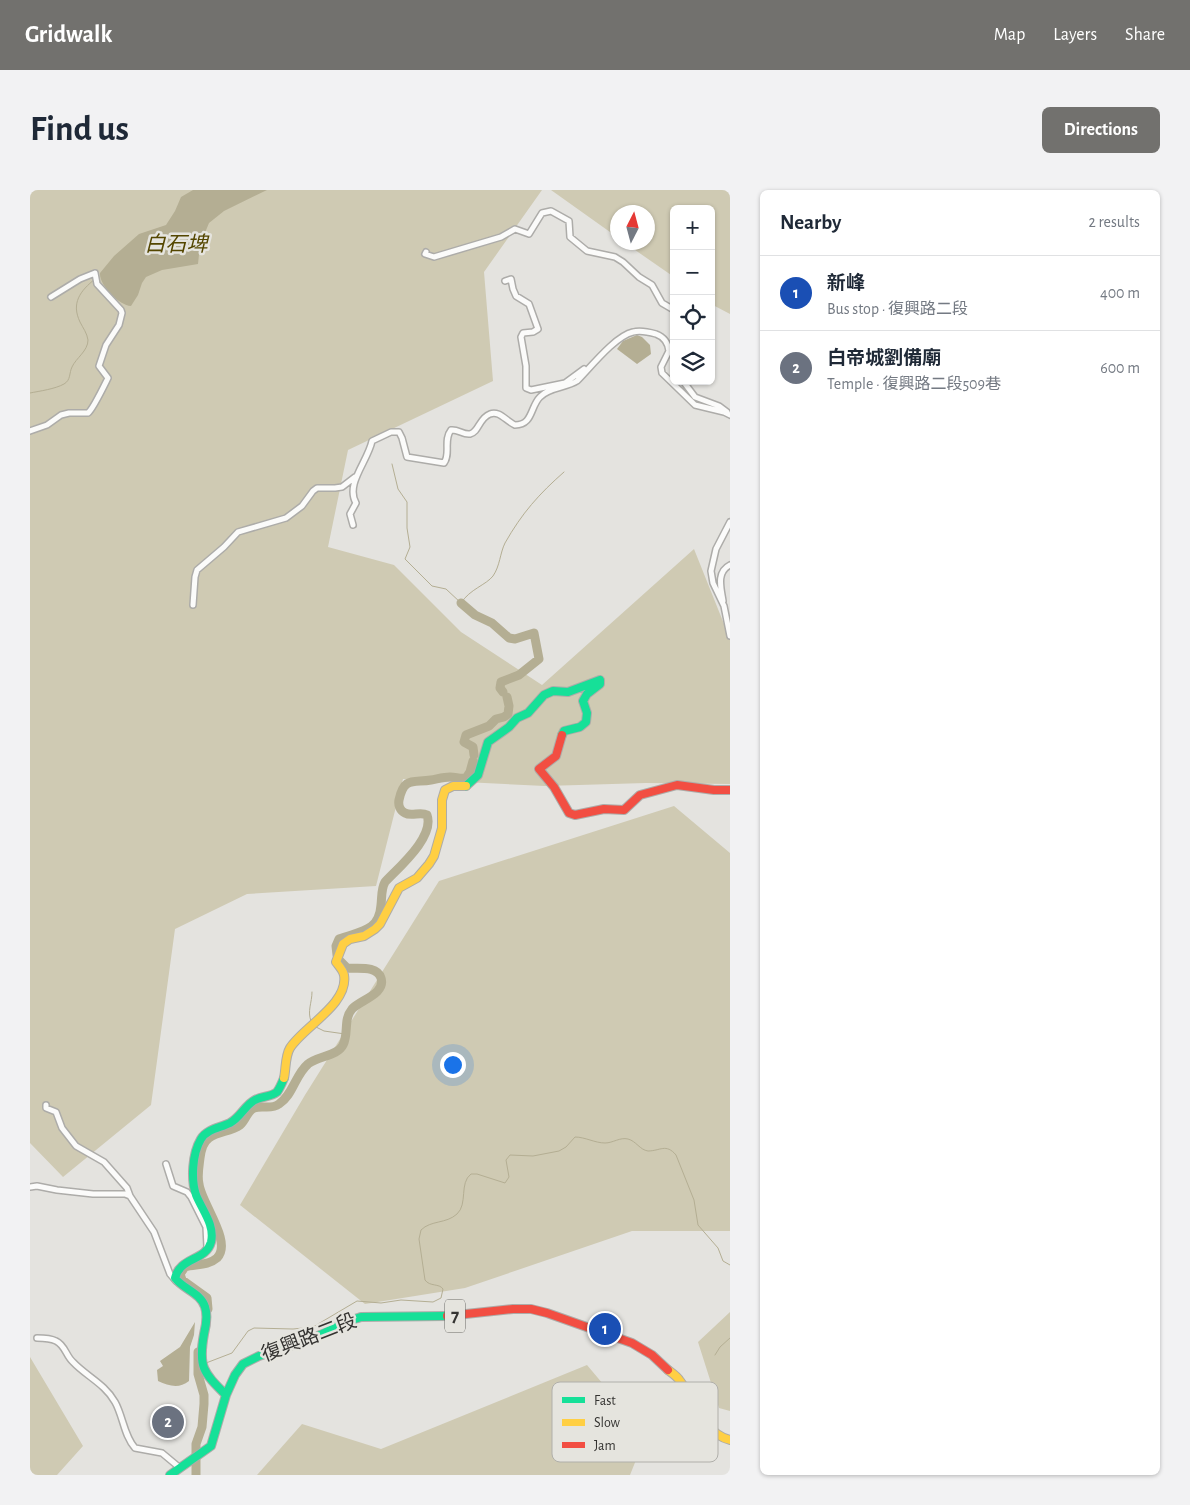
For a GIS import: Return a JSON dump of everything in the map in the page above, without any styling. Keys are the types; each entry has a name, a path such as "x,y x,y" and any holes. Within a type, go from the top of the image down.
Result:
{"street":[{"path":"426,252 425,254 428,256 434,257 501,237 515,230 529,234 542,213 551,211 569,221 570,237 579,245 587,251 596,254 615,257 652,285 662,303 670,308"},
{"path":"30,431 47,425 61,415 69,413 88,414 92,410 108,378 99,366 106,345 119,325 122,313 97,284 95,273 80,279 50,297"},
{"path":"505,281 511,279 516,296 529,304 538,329 533,332 523,333 521,337 526,366 526,388 531,390 564,383 576,376 595,358 603,354"},
{"path":"193,605 197,570 238,532 286,518 302,506 317,488 342,487 355,477 369,454 372,441 390,432 399,432 409,459 427,459 444,463 447,459 447,438 451,430 454,429 472,434 476,431 483,417 492,413 500,414 515,425 524,423 532,414 536,402 541,395 577,381 622,337 634,332 652,333 661,336 669,351 661,367 662,373 695,405 730,415"},
{"path":"686,385 696,397 719,406 730,415"},
{"path":"353,525 350,514 356,503 353,492 355,477"},
{"path":"724,606 713,583 711,571 716,549 730,522"},
{"path":"730,564 721,574 720,584 730,636"},
{"path":"177,1281 175,1273 178,1268 206,1250 210,1245 210,1226 194,1187 197,1151 201,1137 212,1129 232,1122 255,1100 274,1093 279,1088 287,1069 287,1054 290,1048 322,1017 342,989 344,974 336,962 343,944 350,939 364,936 375,929 380,924 399,888 417,878 429,864 434,856 442,828 442,800 445,790 453,786 466,786 472,782 478,775 485,749 492,738 509,727 517,718 528,713 538,700 548,693 568,692 592,681 600,680 600,684 584,698 586,722 580,727 564,732 560,738 555,757 539,769 554,787 569,813 575,815 604,809 624,810 640,795 676,785 730,790"},
{"path":"46,1105 46,1108 56,1112 62,1128 76,1146 104,1162 127,1188 130,1196 154,1232 170,1274 203,1303 207,1325 201,1362 205,1371 226,1395"},
{"path":"166,1164 173,1186 189,1194 203,1221 207,1234 206,1250"},
{"path":"30,1187 37,1186 78,1193 130,1196"},
{"name":"復興路二段","path":"180,1468 200,1456 211,1446 226,1395 235,1375 243,1364 259,1356 312,1339 346,1322 361,1317 459,1316 513,1309 531,1309 632,1343 652,1354 681,1382"},
{"path":"37,1338 57,1341 73,1363 106,1390 114,1401 128,1437 135,1448 162,1453 180,1468"},
{"name":"復興路二段","path":"718,1435 730,1440"},
{"name":"7","path":"170,1475 180,1468"}],"shaded area":[{"path":"30,190 542,190 484,272 493,381 348,450 328,547 394,565 461,632 542,685 694,549 730,639 730,784 646,783 545,786 403,779 376,886 247,894 175,929 151,1105 63,1177 30,1143"},
{"path":"551,190 730,190 730,314 715,306 715,205 670,205 670,274 635,250 655,250 655,205 610,205 610,232"},
{"path":"674,806 730,853 730,1231 632,1231 465,1288 365,1304 240,1205 305,1095 439,881"},
{"path":"730,1312 730,1411 719,1408 718,1382 711,1382 698,1342"},
{"path":"30,1357 83,1446 57,1475 30,1475"},
{"path":"587,1365 601,1382 552,1382 552,1462 635,1462 630,1475 257,1475 302,1424 381,1449"}],"water":[{"name":"白石埤","path":"193,190 267,190 224,211 209,223 200,245 198,264 162,270 146,277 131,306 121,302 106,288 100,273 114,256 139,234 166,225 181,197"},
{"path":"637,335 650,345 651,354 637,364 617,349 623,341"},
{"path":"195,1322 194,1335 190,1347 189,1381 185,1384 174,1386 158,1381 157,1370 163,1366 160,1361 180,1347"}],"waterway":[{"path":"30,393 56,387 68,380 72,367 86,348 88,340 77,315 78,298 95,279"},
{"path":"392,464 398,489 407,502 407,528 410,547 405,559 432,586 446,589 461,603 469,594 493,576 505,543 518,522 539,496 564,472"},
{"path":"461,603 475,615 492,623 509,638 515,639 534,633 539,659 519,675 501,682 500,688 503,692"},
{"path":"474,755 473,747 464,742 466,735 489,726 496,719 508,714 507,697"},
{"path":"337,955 336,946 339,939 361,932 377,921 385,882 414,852 426,833 427,815 408,814 400,808 399,800 404,787 410,782 415,781 448,777 466,778 473,761"},
{"path":"208,1309 207,1298 182,1280 180,1274 185,1267 213,1261 221,1251 219,1233 198,1181 200,1155 203,1146 213,1136 240,1125 254,1108 273,1107 279,1104 288,1096 308,1064 332,1054 343,1045 349,1013 376,992 382,984 381,978 376,971 367,968 347,968 340,961"},
{"path":"311,1021 312,992"},
{"path":"316,1027 324,1031 345,1034"},
{"path":"206,1363 232,1353 248,1331 254,1328 293,1329 313,1327 357,1301 381,1303 401,1300 433,1302 441,1298 443,1289 429,1284 425,1280 419,1239 421,1230 457,1214 462,1205 465,1183 471,1174 477,1174 505,1183 509,1177 506,1160 510,1155 533,1156 559,1151 566,1147 575,1137 605,1143 628,1139 648,1151 663,1148 672,1151 676,1155 694,1200 698,1225 718,1248 723,1261 730,1265"},
{"path":"715,1355 720,1347 730,1338"},
{"path":"196,1475 196,1444 202,1427 204,1404 204,1395 198,1374 198,1352"}],"traffic: fast":[{"path":"466,786 478,775 488,742 509,727 517,718 528,713 544,695 553,691 568,692 600,680 600,684 587,694 583,701 587,713 586,722 580,727 564,731 562,735"},
{"path":"226,1395 207,1374 202,1362 202,1345 206,1321 203,1302 175,1278 182,1266 204,1253 211,1242 212,1236 210,1224 194,1189 194,1159 198,1145 204,1136 210,1131 234,1120 255,1100 277,1092 284,1078"},
{"path":"170,1475 211,1446 226,1395 235,1375 243,1364 259,1356 312,1339 346,1322 361,1317 447,1316"}],"traffic: slow":[{"path":"284,1078 286,1059 290,1048 340,996 344,986 344,975 336,962 343,944 350,939 364,936 375,929 380,924 399,888 417,878 429,864 434,856 442,828 442,800 445,790 453,786 466,786"},
{"path":"668,1370 681,1382"},
{"path":"718,1434 730,1440"}],"traffic: jam":[{"path":"562,735 556,756 539,769 554,787 569,813 575,815 604,809 624,810 640,795 677,785 714,790 730,790"},
{"path":"447,1316 531,1309 632,1343 652,1355 668,1370"}],"place":[{"name":"新峰","path":"605,1329"},
{"name":"白帝城劉備廟","path":"168,1422"}]}
